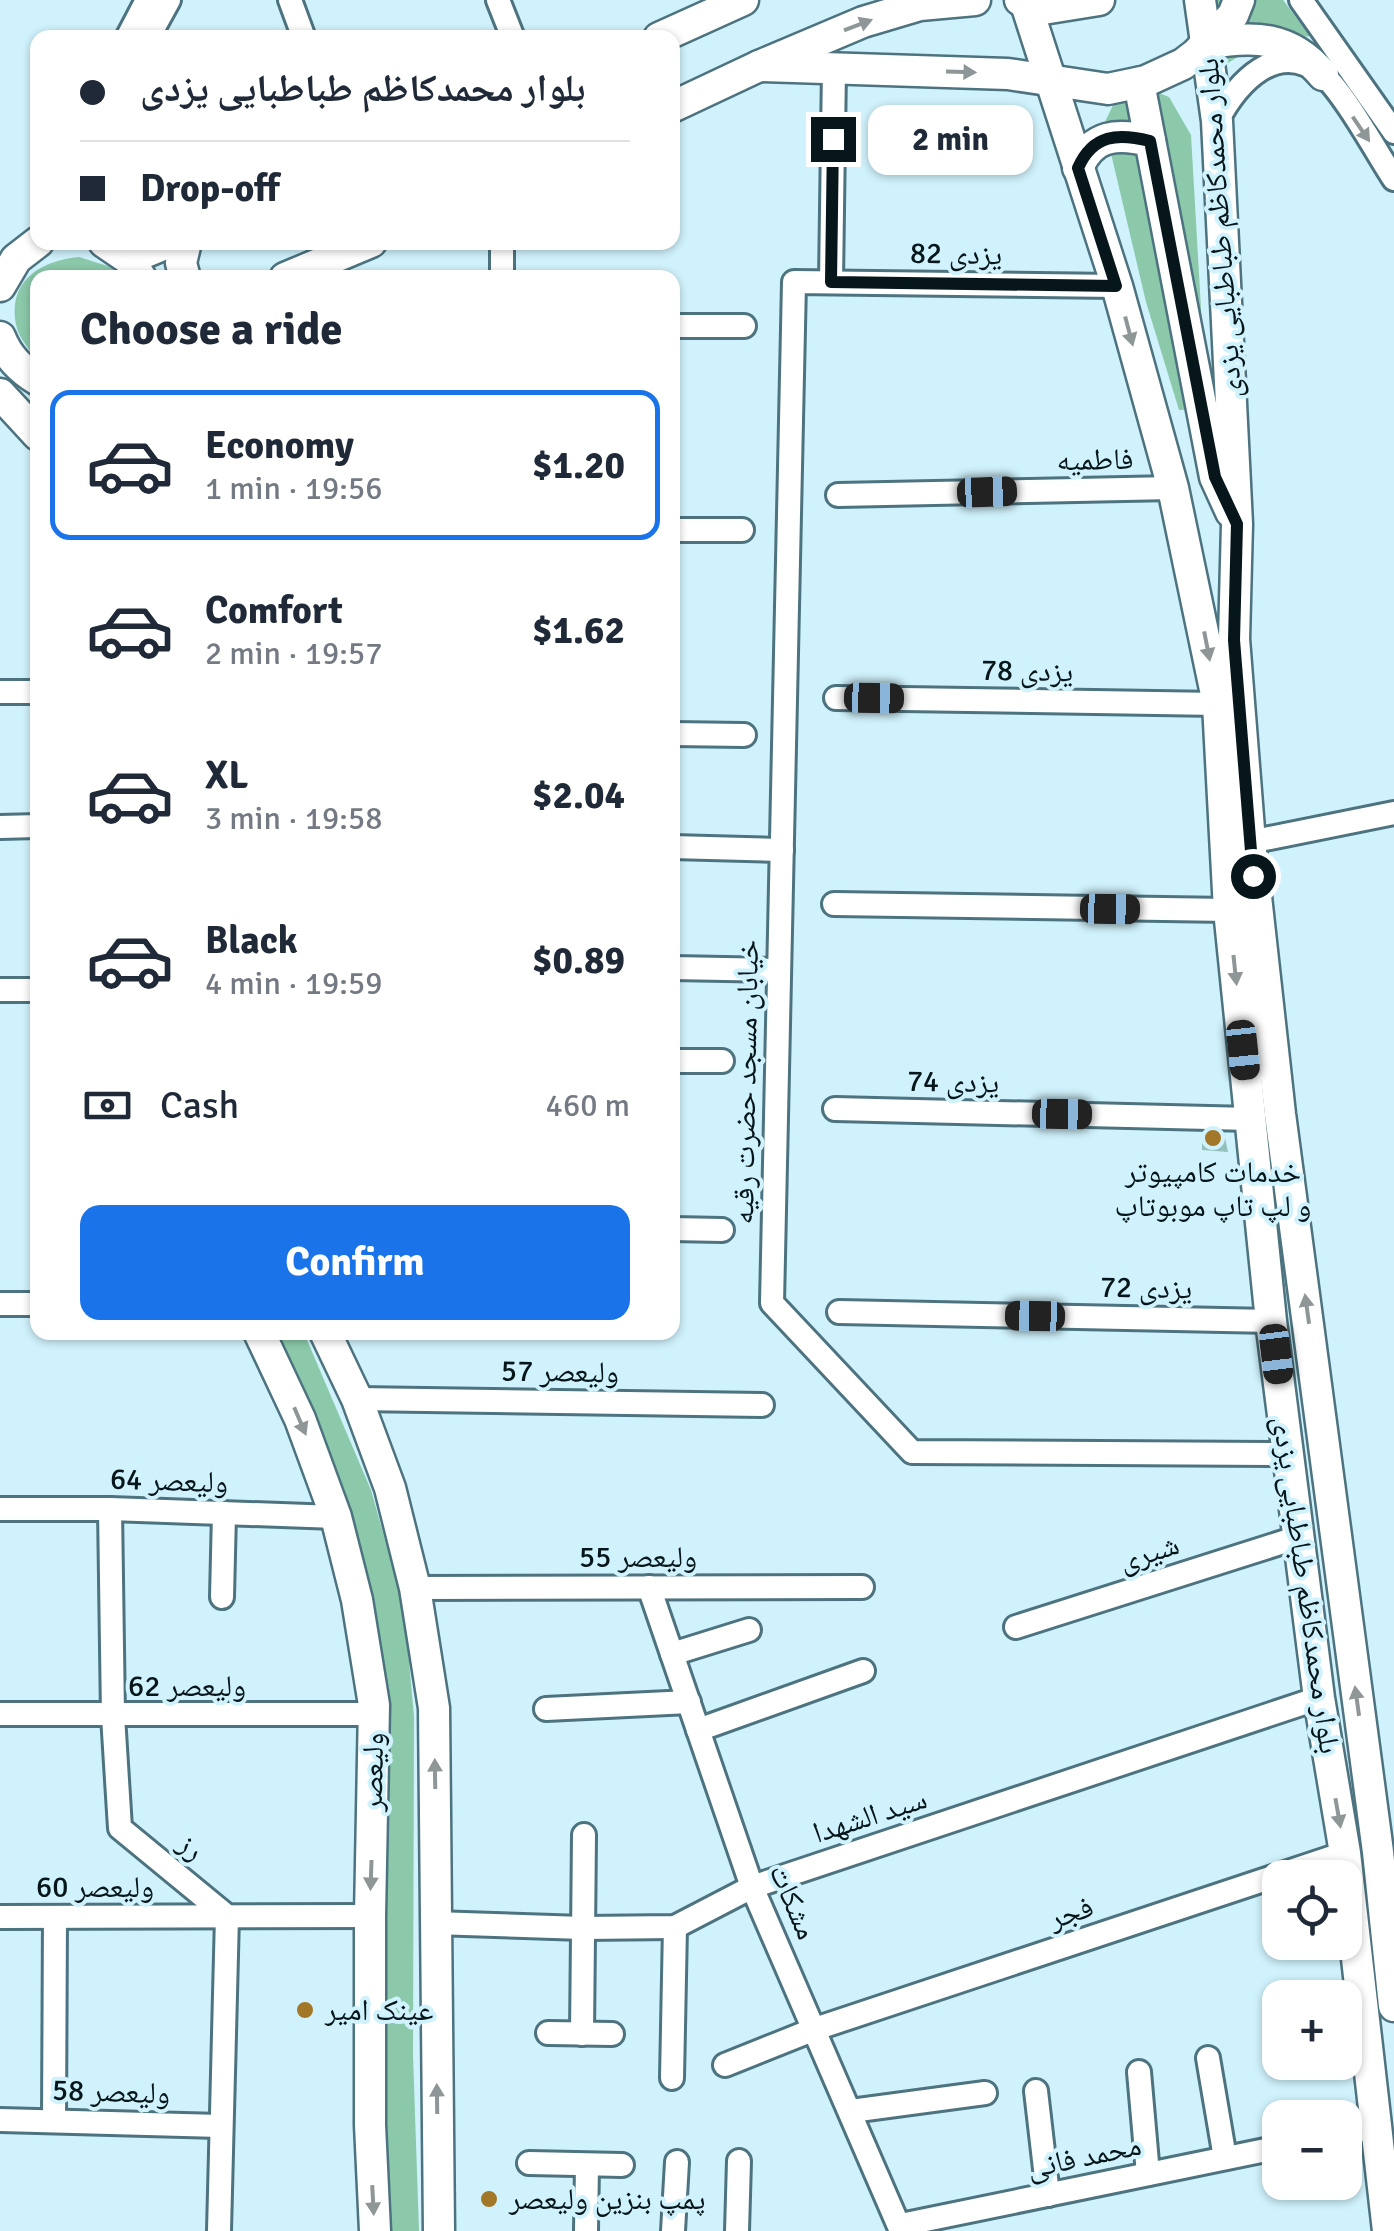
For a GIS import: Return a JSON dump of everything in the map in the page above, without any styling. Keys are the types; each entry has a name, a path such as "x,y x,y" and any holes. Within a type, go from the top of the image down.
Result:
{"main road":[{"path":"677,30 743,0"},
{"path":"680,104 863,22 921,2 975,0"},
{"path":"1023,2 1043,9 1099,0"},
{"name":"بلوار محمدکاظم طباطبایی یزدی","path":"1200,0 1218,121 1237,524 1234,640 1250,842 1280,1114 1378,1852 1393,1993"},
{"path":"759,66 1051,78 1108,89 1139,83 1182,64 1233,14 1239,0"},
{"name":"بلوار محمدکاظم طباطبایی یزدی","path":"1023,2 1116,286 1173,488 1218,704 1229,910 1271,1321 1318,1698 1345,1853 1360,1980"},
{"path":"1206,44 1266,39 1306,55 1324,75"},
{"path":"1139,83 1215,477 1237,524"},
{"path":"1078,168 1083,155 1109,139 1123,134 1150,141"},
{"path":"1,282 16,259 30,248"},
{"path":"303,270 352,250"},
{"path":"2,347 30,375"},
{"path":"0,394 30,426"},
{"name":"ولیعصر","path":"263,1340 300,1419 336,1517 357,1600 374,1714 370,2125 375,2231"},
{"name":"ولیعصر","path":"330,1340 357,1399 390,1488 415,1588 434,1708 439,2231"},
{"path":"1362,1985 1393,1993"},
{"name":"بلوار محمدکاظم طباطبایی یزدی","path":"1362,1988 1379,2021 1376,2127 1388,2231"}],"street":[{"path":"131,30 147,0"},
{"path":"152,30 169,0"},
{"path":"290,0 301,30"},
{"path":"498,0 510,30"},
{"path":"1301,0 1394,132"},
{"path":"1218,121 1238,85 1251,74 1266,66 1300,62 1324,75 1394,178"},
{"path":"831,282 834,68"},
{"name":"یزدی 82","path":"794,282 1116,286"},
{"name":"خیابان مسجد حضرت رقیه","path":"794,282 772,1303 912,1452 1288,1454"},
{"path":"680,326 744,326"},
{"name":"فاطمیه","path":"838,496 1173,488"},
{"path":"680,530 742,530"},
{"path":"0,692 30,692"},
{"name":"یزدی 78","path":"836,698 1218,704"},
{"path":"680,734 744,735"},
{"path":"1250,842 1394,812"},
{"path":"0,826 30,826"},
{"path":"680,847 782,850"},
{"path":"834,904 1229,910"},
{"path":"680,968 778,970"},
{"path":"0,990 30,990"},
{"path":"680,1061 722,1061"},
{"name":"یزدی 74","path":"835,1109 1250,1119"},
{"path":"680,1229 722,1230"},
{"path":"0,1304 30,1304"},
{"name":"یزدی 72","path":"839,1312 1271,1321"},
{"name":"ولیعصر 57","path":"357,1399 762,1405"},
{"name":"ولیعصر 64","path":"0,1509 110,1508 336,1517"},
{"name":"رز","path":"110,1508 113,1716 120,1828 227,1916"},
{"path":"222,1597 224,1513"},
{"name":"شیری","path":"1016,1627 1299,1537"},
{"name":"ولیعصر 55","path":"415,1588 862,1586"},
{"name":"مشکات","path":"649,1587 752,1887 901,2228"},
{"path":"672,1654 750,1630"},
{"path":"698,1730 863,1670"},
{"name":"سید الشهدا","path":"434,1923 675,1927 752,1887 1318,1698"},
{"path":"546,1709 688,1702"},
{"name":"ولیعصر 62","path":"0,1714 374,1714"},
{"path":"582,2034 584,1835"},
{"name":"فجر","path":"726,2065 815,2029 1345,1853"},
{"path":"218,2231 227,1916"},
{"name":"ولیعصر 60","path":"0,1917 370,1916"},
{"path":"54,2120 55,1917"},
{"path":"672,2078 675,1927"},
{"path":"548,2034 612,2034"},
{"path":"1208,2058 1225,2158"},
{"path":"1139,2072 1148,2174"},
{"path":"1036,2091 1048,2195"},
{"path":"851,2111 985,2092"},
{"name":"ولیعصر 58","path":"0,2120 220,2126"},
{"path":"1362,2130 1376,2127"},
{"name":"محمد فانی","path":"901,2228 1262,2150"},
{"path":"736,2231 739,2161"},
{"path":"673,2231 677,2162"},
{"path":"529,2164 622,2165"},
{"path":"586,2231 587,2164"}],"green space":[{"path":"1215,0 1283,0 1310,36 1259,44 1223,66"},
{"path":"1146,88 1169,97 1191,135 1205,378 1203,409 1179,410 1146,302 1104,124 1114,103"},
{"path":"79,257 116,270 38,270"},
{"path":"29,277 30,351 17,328 15,312 16,298"},
{"path":"273,1340 307,1340 371,1490 404,1608 414,1716 413,2055 419,2231 390,2231 389,2218 382,2000 386,1754"}],"building":[{"name":"خدمات کامپیوتر و لپ تاپ موبوتاپ","path":"1202,1133 1224,1133 1228,1152 1202,1150"}],"place":[{"name":"خدمات کامپیوتر و لپ تاپ موبوتاپ","path":"1213,1138"},
{"name":"عینک امیر","path":"305,2010"},
{"name":"پمپ بنزین ولیعصر","path":"489,2199"}],"route":[{"path":"833,139 831,282 1116,286 1078,168 1083,155 1096,144 1123,134 1150,141 1215,477 1237,524 1234,640 1253,876"}]}
